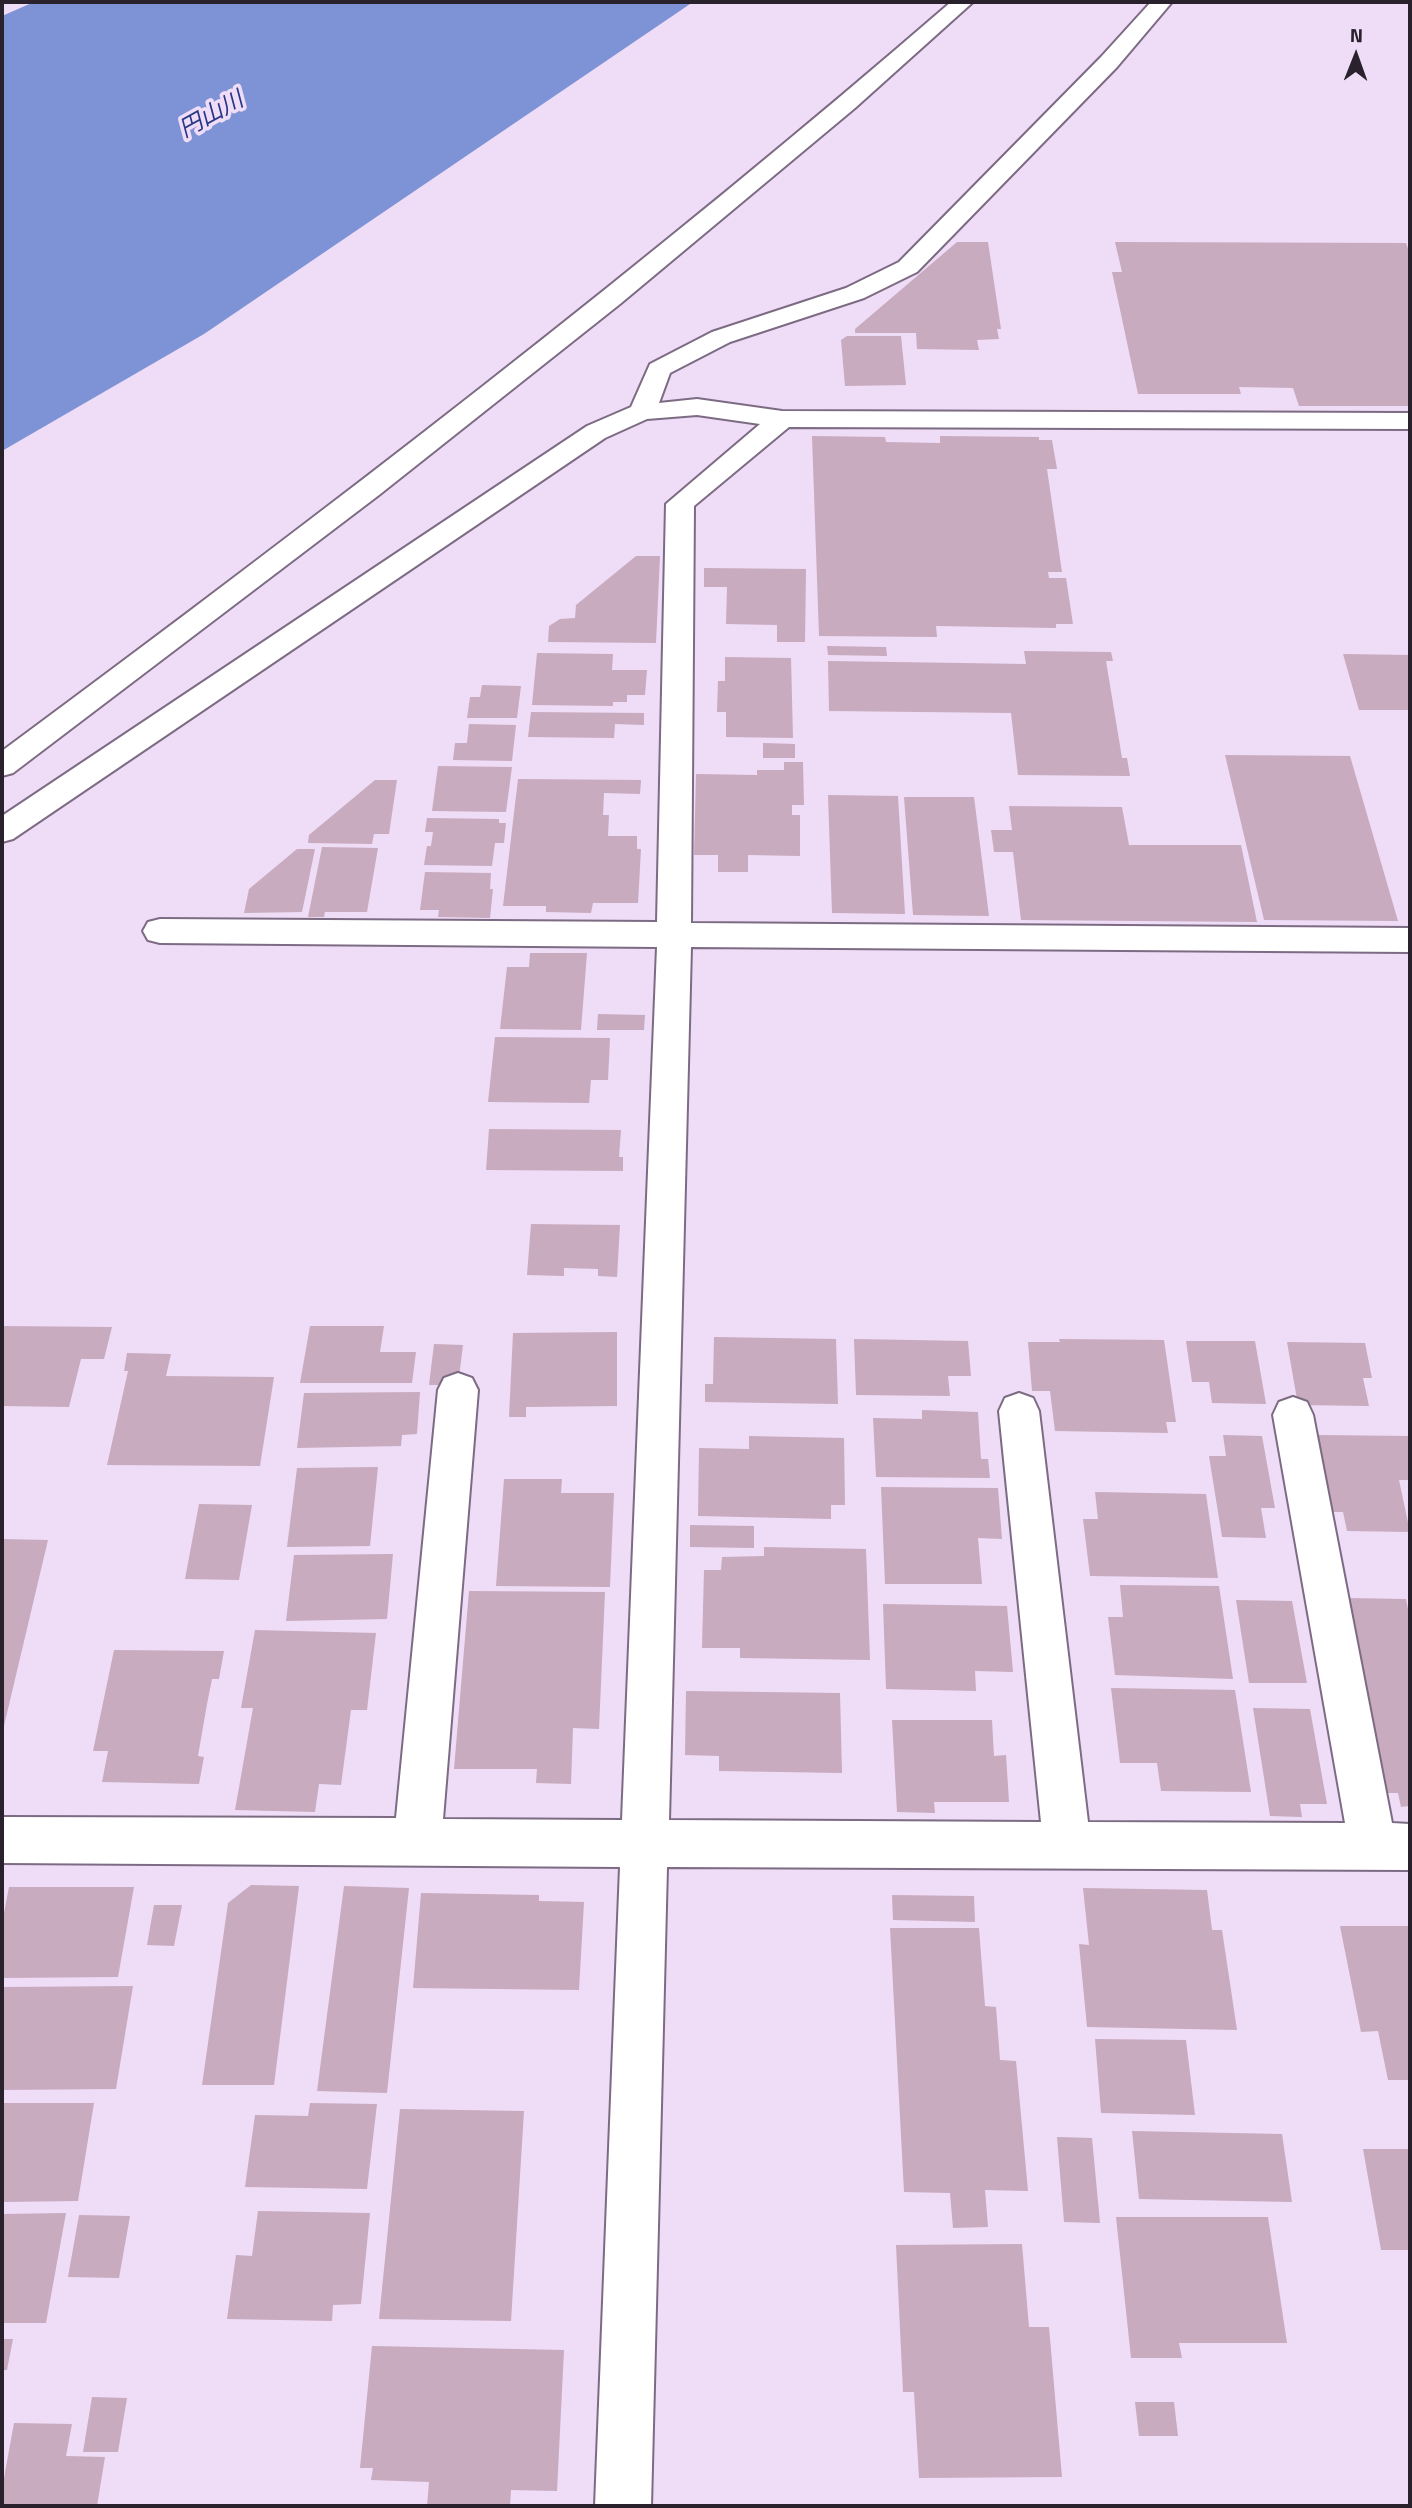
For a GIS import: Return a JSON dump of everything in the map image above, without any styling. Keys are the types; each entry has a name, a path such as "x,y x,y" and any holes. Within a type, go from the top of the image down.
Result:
{"street":[{"path":"2,765 164,645 525,367 864,89 962,2"},
{"path":"642,412 659,369 721,337 855,293 908,267 1109,62 1162,2"},
{"path":"2,831 596,432 642,412 696,407 782,419 1410,421"},
{"path":"623,2506 674,936 680,504 782,419"},
{"path":"160,931 1410,940"},
{"path":"417,1844 458,1390"},
{"path":"1019,1411 1067,1847"},
{"path":"2,1840 1391,1847 1293,1415"}],"water":[{"name":"円山川","path":"34,2 693,2 204,334 2,451 2,16"}],"building":[{"path":"957,242 988,242 1001,329 997,329 999,339 977,340 979,350 917,349 916,333 855,333 855,329"},
{"path":"1115,242 1406,243 1410,254 1410,406 1299,406 1293,388 1239,387 1241,394 1138,394 1112,272 1122,272"},
{"path":"847,336 901,336 906,385 845,386 841,340"},
{"path":"812,436 885,437 886,442 940,443 940,436 1039,437 1039,440 1052,440 1057,469 1047,469 1062,572 1048,572 1049,578 1066,578 1073,624 1056,624 1056,628 936,626 937,637 819,636"},
{"path":"636,556 660,556 656,643 548,642 549,626 560,619 575,618 576,605"},
{"path":"704,568 806,569 805,642 777,642 777,625 726,624 727,587 704,587"},
{"path":"827,646 886,647 887,656 828,655"},
{"path":"1024,651 1111,652 1113,661 1106,661 1122,758 1127,758 1130,776 1018,775 1011,713 829,711 828,661 1026,664"},
{"path":"537,653 613,654 612,670 647,670 645,695 627,695 627,702 613,702 613,706 532,705"},
{"path":"1343,654 1410,655 1410,710 1359,710"},
{"path":"725,657 791,658 793,738 726,737 726,712 717,712 718,681 725,681"},
{"path":"482,685 521,686 517,718 467,718 470,697 480,697"},
{"path":"531,712 644,713 644,725 615,724 614,738 528,737"},
{"path":"469,724 516,725 512,761 453,760 455,743 467,743"},
{"path":"763,743 795,744 795,758 763,758"},
{"path":"1225,755 1350,756 1398,921 1264,920"},
{"path":"784,762 803,762 804,805 792,805 792,815 800,815 800,856 748,855 748,872 718,872 718,855 694,855 696,774 757,775 757,770 784,770"},
{"path":"438,766 512,767 506,812 432,811"},
{"path":"518,779 641,780 640,794 604,793 603,815 609,815 608,836 637,836 637,849 641,849 638,903 593,903 591,913 546,912 546,906 503,906"},
{"path":"375,780 397,780 389,834 374,834 372,844 308,843 309,835"},
{"path":"828,795 898,796 905,914 832,913"},
{"path":"904,797 974,797 989,916 913,915"},
{"path":"1009,806 1122,807 1129,845 1241,845 1257,922 1021,920 1013,852 994,852 991,830 1012,830"},
{"path":"427,818 499,819 499,823 506,823 504,843 495,843 492,866 424,865 427,846 431,846 433,832 425,832"},
{"path":"322,847 378,848 367,912 325,912 324,917 308,917"},
{"path":"297,849 315,849 302,912 244,913 249,889"},
{"path":"425,872 491,873 490,889 493,889 490,918 438,917 439,910 420,910"},
{"path":"530,953 587,953 581,1030 500,1029 507,967 529,967"},
{"path":"598,1014 645,1015 644,1030 597,1030"},
{"path":"495,1037 610,1038 608,1080 591,1080 589,1103 488,1102"},
{"path":"489,1129 621,1130 619,1157 623,1157 623,1171 486,1170"},
{"path":"531,1224 620,1225 617,1277 598,1276 598,1269 564,1268 564,1276 527,1275"},
{"path":"2,1326 112,1327 104,1359 81,1359 69,1407 2,1406"},
{"path":"310,1326 384,1326 380,1352 416,1352 412,1383 300,1383"},
{"path":"617,1332 617,1406 526,1407 526,1417 509,1417 513,1333"},
{"path":"714,1337 836,1339 838,1404 705,1402 705,1384 713,1384"},
{"path":"854,1339 968,1341 971,1376 948,1376 950,1396 856,1395"},
{"path":"1059,1339 1164,1340 1176,1422 1166,1422 1168,1433 1055,1431 1050,1391 1032,1391 1028,1342 1060,1342"},
{"path":"1186,1341 1255,1341 1266,1404 1212,1403 1209,1382 1192,1382"},
{"path":"1287,1342 1365,1343 1372,1378 1363,1378 1369,1406 1298,1405"},
{"path":"434,1344 463,1345 458,1385 429,1385"},
{"path":"127,1353 171,1354 166,1376 274,1377 260,1466 107,1465 128,1371 124,1371"},
{"path":"420,1392 417,1434 402,1435 401,1446 297,1448 304,1393"},
{"path":"922,1410 978,1412 981,1459 988,1459 990,1478 876,1477 873,1418 922,1419"},
{"path":"1223,1435 1262,1436 1275,1508 1261,1508 1266,1538 1222,1537 1209,1456 1226,1456"},
{"path":"1317,1435 1410,1436 1410,1480 1399,1480 1410,1532 1347,1531 1343,1512 1332,1512"},
{"path":"749,1436 844,1438 845,1505 831,1505 831,1519 698,1516 699,1448 749,1449"},
{"path":"378,1467 370,1546 287,1547 297,1468"},
{"path":"504,1479 562,1479 561,1493 614,1493 610,1587 496,1586"},
{"path":"881,1487 998,1488 1002,1539 978,1538 982,1584 885,1584"},
{"path":"1095,1492 1206,1494 1218,1578 1090,1576 1083,1519 1098,1519"},
{"path":"199,1504 252,1505 239,1580 185,1579"},
{"path":"690,1525 754,1526 754,1548 690,1547"},
{"path":"2,1539 48,1540 3,1730 2,1730"},
{"path":"764,1547 866,1549 870,1660 740,1658 740,1648 702,1648 704,1570 721,1570 722,1557 764,1556"},
{"path":"393,1554 387,1619 286,1621 294,1555"},
{"path":"1120,1585 1219,1586 1233,1679 1115,1675 1108,1617 1123,1617"},
{"path":"469,1591 605,1592 599,1729 573,1728 571,1784 536,1783 537,1769 454,1769"},
{"path":"1347,1598 1406,1599 1410,1619 1410,1806 1401,1807 1398,1793 1386,1793"},
{"path":"1236,1600 1292,1601 1307,1683 1249,1683"},
{"path":"883,1604 1007,1606 1013,1672 975,1671 976,1691 886,1689"},
{"path":"255,1630 376,1633 367,1710 351,1710 341,1785 319,1784 315,1812 235,1810 253,1708 241,1708"},
{"path":"114,1650 224,1651 219,1679 212,1679 207,1704 198,1756 204,1757 199,1784 102,1782 108,1751 93,1751"},
{"path":"1111,1688 1235,1690 1251,1792 1161,1791 1157,1763 1120,1763"},
{"path":"686,1691 840,1693 842,1773 719,1771 719,1756 685,1755"},
{"path":"1253,1708 1310,1709 1327,1804 1300,1804 1302,1817 1270,1816"},
{"path":"892,1720 992,1720 994,1756 1006,1755 1009,1802 934,1802 935,1813 897,1812"},
{"path":"251,1885 299,1886 274,2085 202,2085 228,1903"},
{"path":"344,1886 409,1888 387,2093 317,2091"},
{"path":"9,1887 134,1887 118,1977 2,1978 2,1923"},
{"path":"1083,1888 1207,1890 1212,1930 1222,1930 1237,2030 1087,2027 1079,1944 1089,1945"},
{"path":"421,1893 539,1895 539,1901 584,1902 579,1990 413,1988"},
{"path":"892,1895 974,1896 975,1922 893,1920"},
{"path":"154,1905 182,1905 174,1946 147,1945"},
{"path":"1340,1926 1410,1926 1410,2080 1388,2080 1378,2031 1361,2032"},
{"path":"890,1928 979,1928 985,2006 996,2007 1000,2060 1016,2061 1028,2191 985,2190 988,2227 953,2228 950,2193 904,2192"},
{"path":"133,1986 116,2089 2,2090 2,1987"},
{"path":"1095,2039 1186,2040 1195,2115 1101,2113"},
{"path":"2,2103 94,2103 78,2201 2,2202"},
{"path":"310,2103 377,2104 367,2189 245,2187 255,2115 308,2116"},
{"path":"400,2109 524,2111 511,2321 379,2319"},
{"path":"1132,2131 1282,2134 1292,2202 1139,2199"},
{"path":"1057,2137 1092,2138 1100,2223 1064,2222"},
{"path":"1363,2149 1410,2149 1410,2250 1381,2250"},
{"path":"258,2211 370,2213 361,2304 333,2305 332,2321 227,2319 236,2255 252,2256"},
{"path":"66,2213 46,2323 2,2323 2,2214"},
{"path":"79,2215 130,2216 119,2278 68,2277"},
{"path":"1116,2217 1268,2217 1287,2343 1179,2343 1182,2358 1131,2358"},
{"path":"1022,2244 1029,2327 1049,2327 1062,2477 919,2478 914,2392 903,2392 896,2245"},
{"path":"2,2339 13,2339 7,2370 2,2370"},
{"path":"372,2346 564,2350 557,2491 511,2490 510,2506 427,2506 429,2482 371,2480 373,2468 360,2468"},
{"path":"92,2397 127,2398 118,2452 83,2452"},
{"path":"1135,2402 1174,2402 1178,2436 1139,2436"},
{"path":"14,2423 72,2424 66,2456 105,2457 97,2506 2,2506 2,2489"}]}
